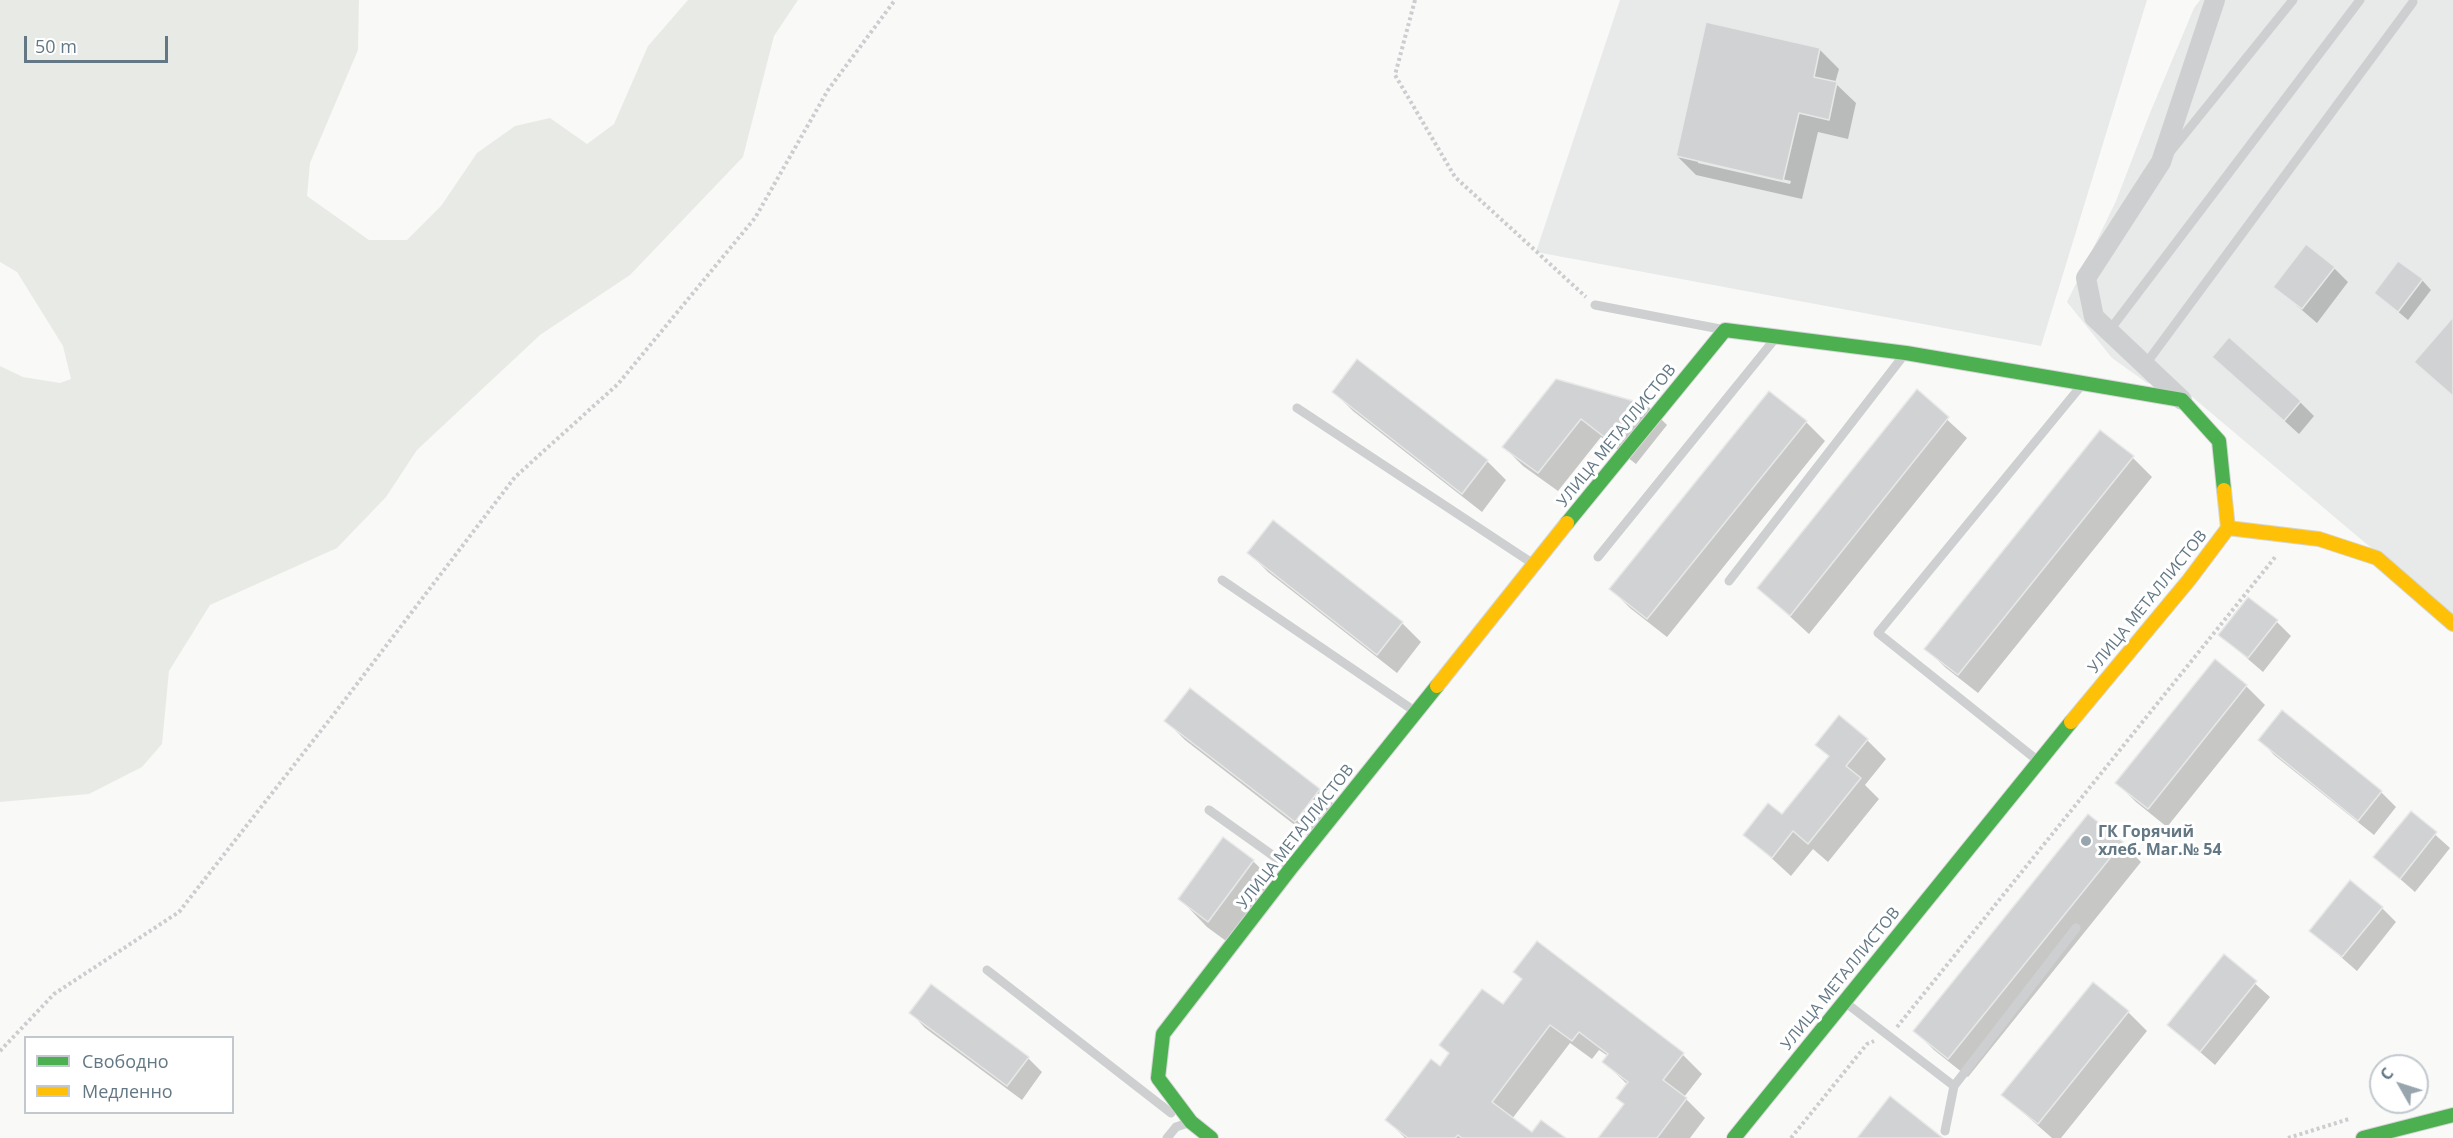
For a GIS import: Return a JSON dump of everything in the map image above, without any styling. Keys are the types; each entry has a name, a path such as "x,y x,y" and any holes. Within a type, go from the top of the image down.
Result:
{"street":[{"path":"2182,400 2094,317 2086,278 2162,162 2215,0"},
{"path":"1725,330 1906,353 2182,400"},
{"name":"УЛИЦА МЕТАЛЛИСТОВ","path":"1211,1138 1188,1123 1158,1078 1163,1034 1291,868 1725,330"},
{"name":"УЛИЦА МЕТАЛЛИСТОВ","path":"1734,1138 2038,762 2189,580 2228,528 2218,441 2182,400"},
{"path":"2228,528 2319,539 2377,558 2453,624"},
{"path":"2363,1138 2453,1115"}],"lane":[{"path":"2162,162 2293,0"},
{"path":"2109,331 2360,0"},
{"path":"2145,365 2413,2"},
{"path":"1595,305 1725,330"},
{"path":"1598,557 1776,338"},
{"path":"1729,581 1906,353"},
{"path":"2038,762 1878,633 2085,382"},
{"path":"1297,408 1534,564"},
{"path":"1222,580 1417,712"},
{"path":"1209,810 1291,868"},
{"path":"1945,1131 1954,1086 2076,928"},
{"path":"987,970 1188,1123"},
{"path":"1844,1001 1954,1086"},
{"path":"1167,1138 1176,1127 1188,1123"}],"path":[{"path":"0,1051 54,994 179,912 515,477 618,384 755,218 828,90 895,0"},
{"path":"1415,0 1395,75 1401,86 1455,177 1595,305"},
{"path":"1791,1138 1867,1044 1890,1035 2292,536"},
{"path":"2288,1138 2351,1118"}],"shaded area":[{"path":"0,0 359,0 358,50 310,163 307,196 369,240 407,240 441,206 477,153 515,126 550,118 587,144 614,124 648,46 688,0 798,0 774,36 743,157 630,275 540,335 417,450 386,497 337,548 210,605 169,671 162,744 142,767 89,794 0,802 0,366 23,377 60,383 71,379 63,346 17,272 0,262"},
{"path":"1620,0 2147,0 2041,346 1536,252"},
{"path":"2200,0 2453,0 2453,617 2184,390 2147,383 2112,358 2067,302 2116,201 2150,113 2194,8"}],"building":[{"path":"1706,22 1820,48 1814,77 1837,82 1829,120 1799,113 1783,181 1676,156"},
{"path":"2306,244 2335,267 2302,309 2273,287"},
{"path":"2398,261 2423,279 2398,312 2374,293"},
{"path":"2453,317 2453,396 2414,362"},
{"path":"2229,337 2301,401 2284,421 2212,357"},
{"path":"1357,359 1488,460 1462,494 1332,392"},
{"path":"1556,379 1648,405 1616,446 1581,419 1538,473 1502,447"},
{"path":"1917,389 1949,417 1790,616 1757,588"},
{"path":"1769,391 1807,421 1647,619 1609,589"},
{"path":"2100,430 2134,456 1958,675 1924,649"},
{"path":"1273,520 1403,622 1377,655 1247,553"},
{"path":"2248,597 2278,620 2248,658 2218,635"},
{"path":"2215,659 2247,685 2148,809 2115,783"},
{"path":"1190,688 1320,789 1295,822 1164,721"},
{"path":"2282,710 2382,791 2358,821 2258,740"},
{"path":"1839,715 1868,739 1846,766 1861,778 1808,844 1793,831 1772,858 1743,835 1768,803 1782,814 1829,756 1815,745"},
{"path":"2411,811 2437,832 2400,879 2373,857"},
{"path":"2088,814 2123,842 1948,1059 1913,1031"},
{"path":"1223,837 1254,860 1208,922 1178,899"},
{"path":"2350,880 2383,907 2342,957 2309,931"},
{"path":"1537,941 1684,1053 1663,1080 1687,1098 1657,1138 1598,1138 1624,1104 1616,1098 1628,1082 1602,1062 1608,1054 1579,1032 1572,1041 1550,1025 1492,1102 1532,1132 1541,1120 1566,1138 1462,1138 1458,1135 1455,1138 1408,1138 1385,1120 1431,1059 1440,1066 1449,1053 1439,1045 1482,989 1503,1004 1522,979 1513,972"},
{"path":"2224,954 2257,981 2200,1052 2167,1025"},
{"path":"2093,982 2129,1011 2038,1124 2001,1095"},
{"path":"931,984 1029,1057 1007,1086 909,1013"},
{"path":"1890,1096 1943,1138 1857,1138"}],"traffic: fast":[{"path":"1567,523 1725,330 1906,353 2182,400 2219,441 2224,490"},
{"path":"1211,1138 1191,1122 1158,1078 1163,1034 1291,868 1437,686"},
{"path":"1734,1138 2071,722"},
{"path":"2363,1138 2453,1115"}],"traffic: slow":[{"path":"2071,722 2189,580 2228,528 2224,490"},
{"path":"1437,686 1567,523"},
{"path":"2228,528 2319,539 2377,558 2453,624"}],"place":[{"name":"ГК Горячий хлеб. Маг.№ 54","path":"2086,841"}]}
